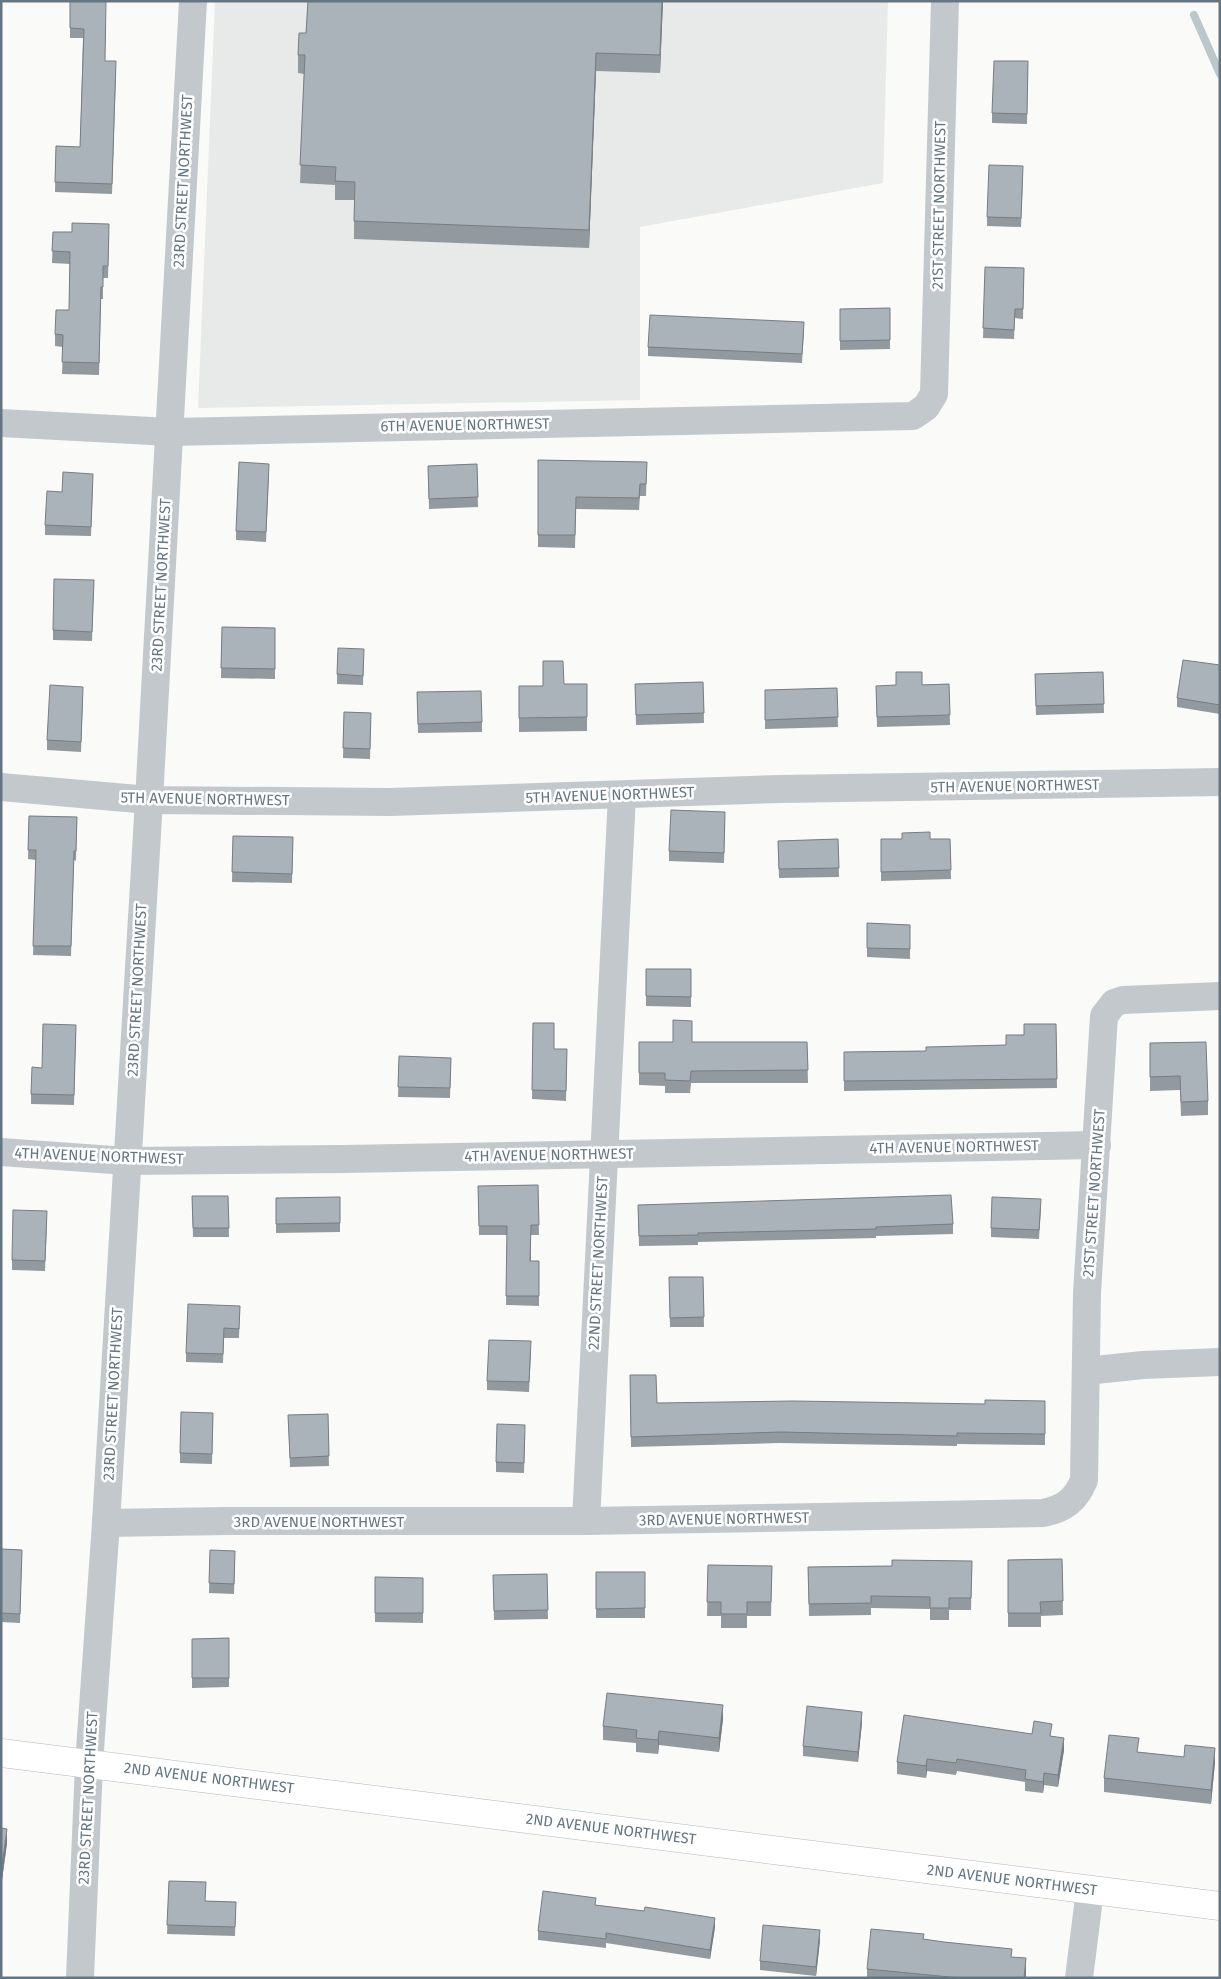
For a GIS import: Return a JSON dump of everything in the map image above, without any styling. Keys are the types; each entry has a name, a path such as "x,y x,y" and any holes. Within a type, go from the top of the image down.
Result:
{"main road":[{"name":"2ND AVENUE NORTHWEST","path":"1,1753 1220,1906"}],"street":[{"name":"23RD STREET NORTHWEST","path":"80,1978 89,1764 106,1524 149,800 193,1"},
{"name":"21ST STREET NORTHWEST","path":"926,407 934,394 945,1"},
{"name":"6TH AVENUE NORTHWEST","path":"1,423 170,432 913,416 926,407"},
{"name":"5TH AVENUE NORTHWEST","path":"1,787 149,800 390,802 780,788 1220,782"},
{"name":"22ND STREET NORTHWEST","path":"586,1522 622,795"},
{"name":"21ST STREET NORTHWEST","path":"1086,1371 1087,1293 1104,1016 1114,1003 1123,1000 1220,996"},
{"name":"4TH AVENUE NORTHWEST","path":"1,1152 127,1161 344,1159 1097,1144"},
{"path":"1086,1371 1143,1365 1220,1362"},
{"name":"3RD AVENUE NORTHWEST","path":"106,1524 586,1522 1033,1514 1056,1511 1074,1499 1084,1480 1086,1371"},
{"path":"1079,1978 1090,1890"}],"shaded area":[{"path":"215,1 888,1 883,183 640,227 640,400 198,408"}],"building":[{"path":"70,1 106,1 105,61 116,61 112,184 55,182 56,146 80,147 84,29 70,28"},
{"path":"308,1 662,1 660,55 596,53 589,230 354,221 355,182 335,181 336,167 300,165 305,55 298,55 299,33 306,33"},
{"path":"994,61 1028,61 1027,114 992,113"},
{"path":"989,165 1023,166 1021,218 987,217"},
{"path":"72,223 109,224 108,266 103,266 103,287 101,287 99,363 62,362 63,335 55,334 56,310 69,310 70,252 52,251 53,232 72,232"},
{"path":"985,267 1024,268 1023,309 1015,309 1014,330 983,328"},
{"path":"890,308 890,340 840,341 840,309"},
{"path":"650,315 804,322 802,354 648,347"},
{"path":"538,460 647,462 646,484 640,484 639,498 576,497 575,535 538,535"},
{"path":"239,462 269,464 266,532 236,531"},
{"path":"477,464 478,497 429,499 428,466"},
{"path":"63,472 93,474 91,527 45,525 47,491 62,492"},
{"path":"54,579 94,580 92,632 53,630"},
{"path":"222,627 275,628 275,669 221,668"},
{"path":"338,648 364,649 363,676 337,674"},
{"path":"1183,660 1220,665 1220,705 1177,698"},
{"path":"543,661 563,661 564,684 587,684 587,717 519,718 519,686 543,686"},
{"path":"896,672 922,672 922,685 949,684 950,715 877,717 876,686 896,685"},
{"path":"1103,672 1104,704 1036,706 1035,674"},
{"path":"703,682 704,713 636,715 635,684"},
{"path":"50,685 83,687 81,742 47,740"},
{"path":"837,688 838,717 765,720 765,690"},
{"path":"481,691 482,722 418,724 417,692"},
{"path":"344,712 371,713 370,749 343,748"},
{"path":"671,810 725,812 724,853 669,851"},
{"path":"29,816 77,817 71,946 33,946 36,850 28,850"},
{"path":"930,832 930,839 950,839 951,870 881,872 881,839 902,839 902,833"},
{"path":"233,836 293,837 292,874 232,872"},
{"path":"838,839 839,868 779,869 778,841"},
{"path":"867,923 910,925 910,949 867,948"},
{"path":"646,969 691,969 691,997 646,996"},
{"path":"673,1020 692,1021 692,1042 807,1042 808,1070 691,1071 690,1081 665,1080 665,1073 639,1073 639,1042 673,1042"},
{"path":"533,1023 554,1023 554,1049 567,1049 566,1091 532,1090"},
{"path":"43,1024 76,1025 74,1095 31,1094 32,1067 42,1068"},
{"path":"1024,1024 1056,1024 1057,1079 844,1081 844,1052 926,1051 926,1047 1006,1045 1006,1035 1024,1035"},
{"path":"1206,1042 1208,1101 1181,1102 1180,1076 1150,1077 1150,1043"},
{"path":"399,1056 451,1058 450,1088 398,1087"},
{"path":"538,1185 539,1225 531,1225 530,1261 539,1261 539,1296 506,1296 507,1226 479,1226 478,1186"},
{"path":"951,1195 953,1224 876,1227 876,1229 639,1236 638,1205"},
{"path":"192,1196 228,1196 229,1228 193,1228"},
{"path":"340,1197 340,1223 276,1224 276,1198"},
{"path":"992,1197 1041,1199 1039,1230 991,1228"},
{"path":"13,1210 47,1211 45,1261 12,1260"},
{"path":"669,1277 703,1277 704,1317 670,1318"},
{"path":"188,1304 240,1306 239,1329 224,1328 223,1354 186,1353"},
{"path":"489,1340 531,1341 529,1382 487,1381"},
{"path":"630,1375 656,1375 657,1403 794,1401 985,1404 985,1400 1045,1401 1045,1434 957,1433 957,1436 780,1432 631,1437"},
{"path":"181,1412 213,1413 212,1454 180,1453"},
{"path":"328,1414 329,1456 290,1458 288,1415"},
{"path":"497,1424 525,1425 524,1463 496,1462"},
{"path":"1,1549 22,1550 20,1614 1,1613"},
{"path":"210,1550 235,1551 234,1584 209,1583"},
{"path":"1062,1559 1063,1601 1040,1602 1041,1613 1008,1613 1008,1560"},
{"path":"892,1560 972,1561 971,1598 949,1598 949,1608 930,1608 930,1597 871,1596 871,1603 809,1604 808,1567 892,1566"},
{"path":"708,1565 772,1566 771,1602 747,1602 747,1614 721,1614 721,1602 707,1602"},
{"path":"596,1572 645,1572 645,1608 596,1609"},
{"path":"547,1574 548,1610 494,1611 493,1575"},
{"path":"375,1577 423,1578 423,1613 375,1613"},
{"path":"229,1638 229,1678 192,1678 192,1639"},
{"path":"607,1693 723,1705 719,1738 659,1731 658,1740 636,1738 637,1730 603,1726"},
{"path":"807,1706 862,1712 858,1752 803,1746"},
{"path":"904,1715 1032,1734 1034,1721 1052,1724 1050,1736 1064,1738 1058,1775 1044,1773 1043,1782 1025,1779 1026,1770 957,1759 956,1763 927,1759 926,1766 897,1762"},
{"path":"1109,1735 1139,1738 1137,1752 1184,1757 1185,1745 1215,1748 1211,1790 1104,1778"},
{"path":"1,1828 7,1829 2,1866 1,1866"},
{"path":"169,1881 206,1882 205,1901 236,1902 235,1927 167,1925"},
{"path":"543,1891 596,1898 595,1905 644,1911 645,1907 715,1918 710,1950 606,1933 606,1939 538,1931"},
{"path":"763,1925 820,1930 816,1967 760,1961"},
{"path":"871,1929 924,1934 923,1939 944,1942 1012,1949 1011,1957 1026,1958 1024,1978 960,1978 867,1969"}],"waterway":[{"path":"1194,15 1220,74"}]}
